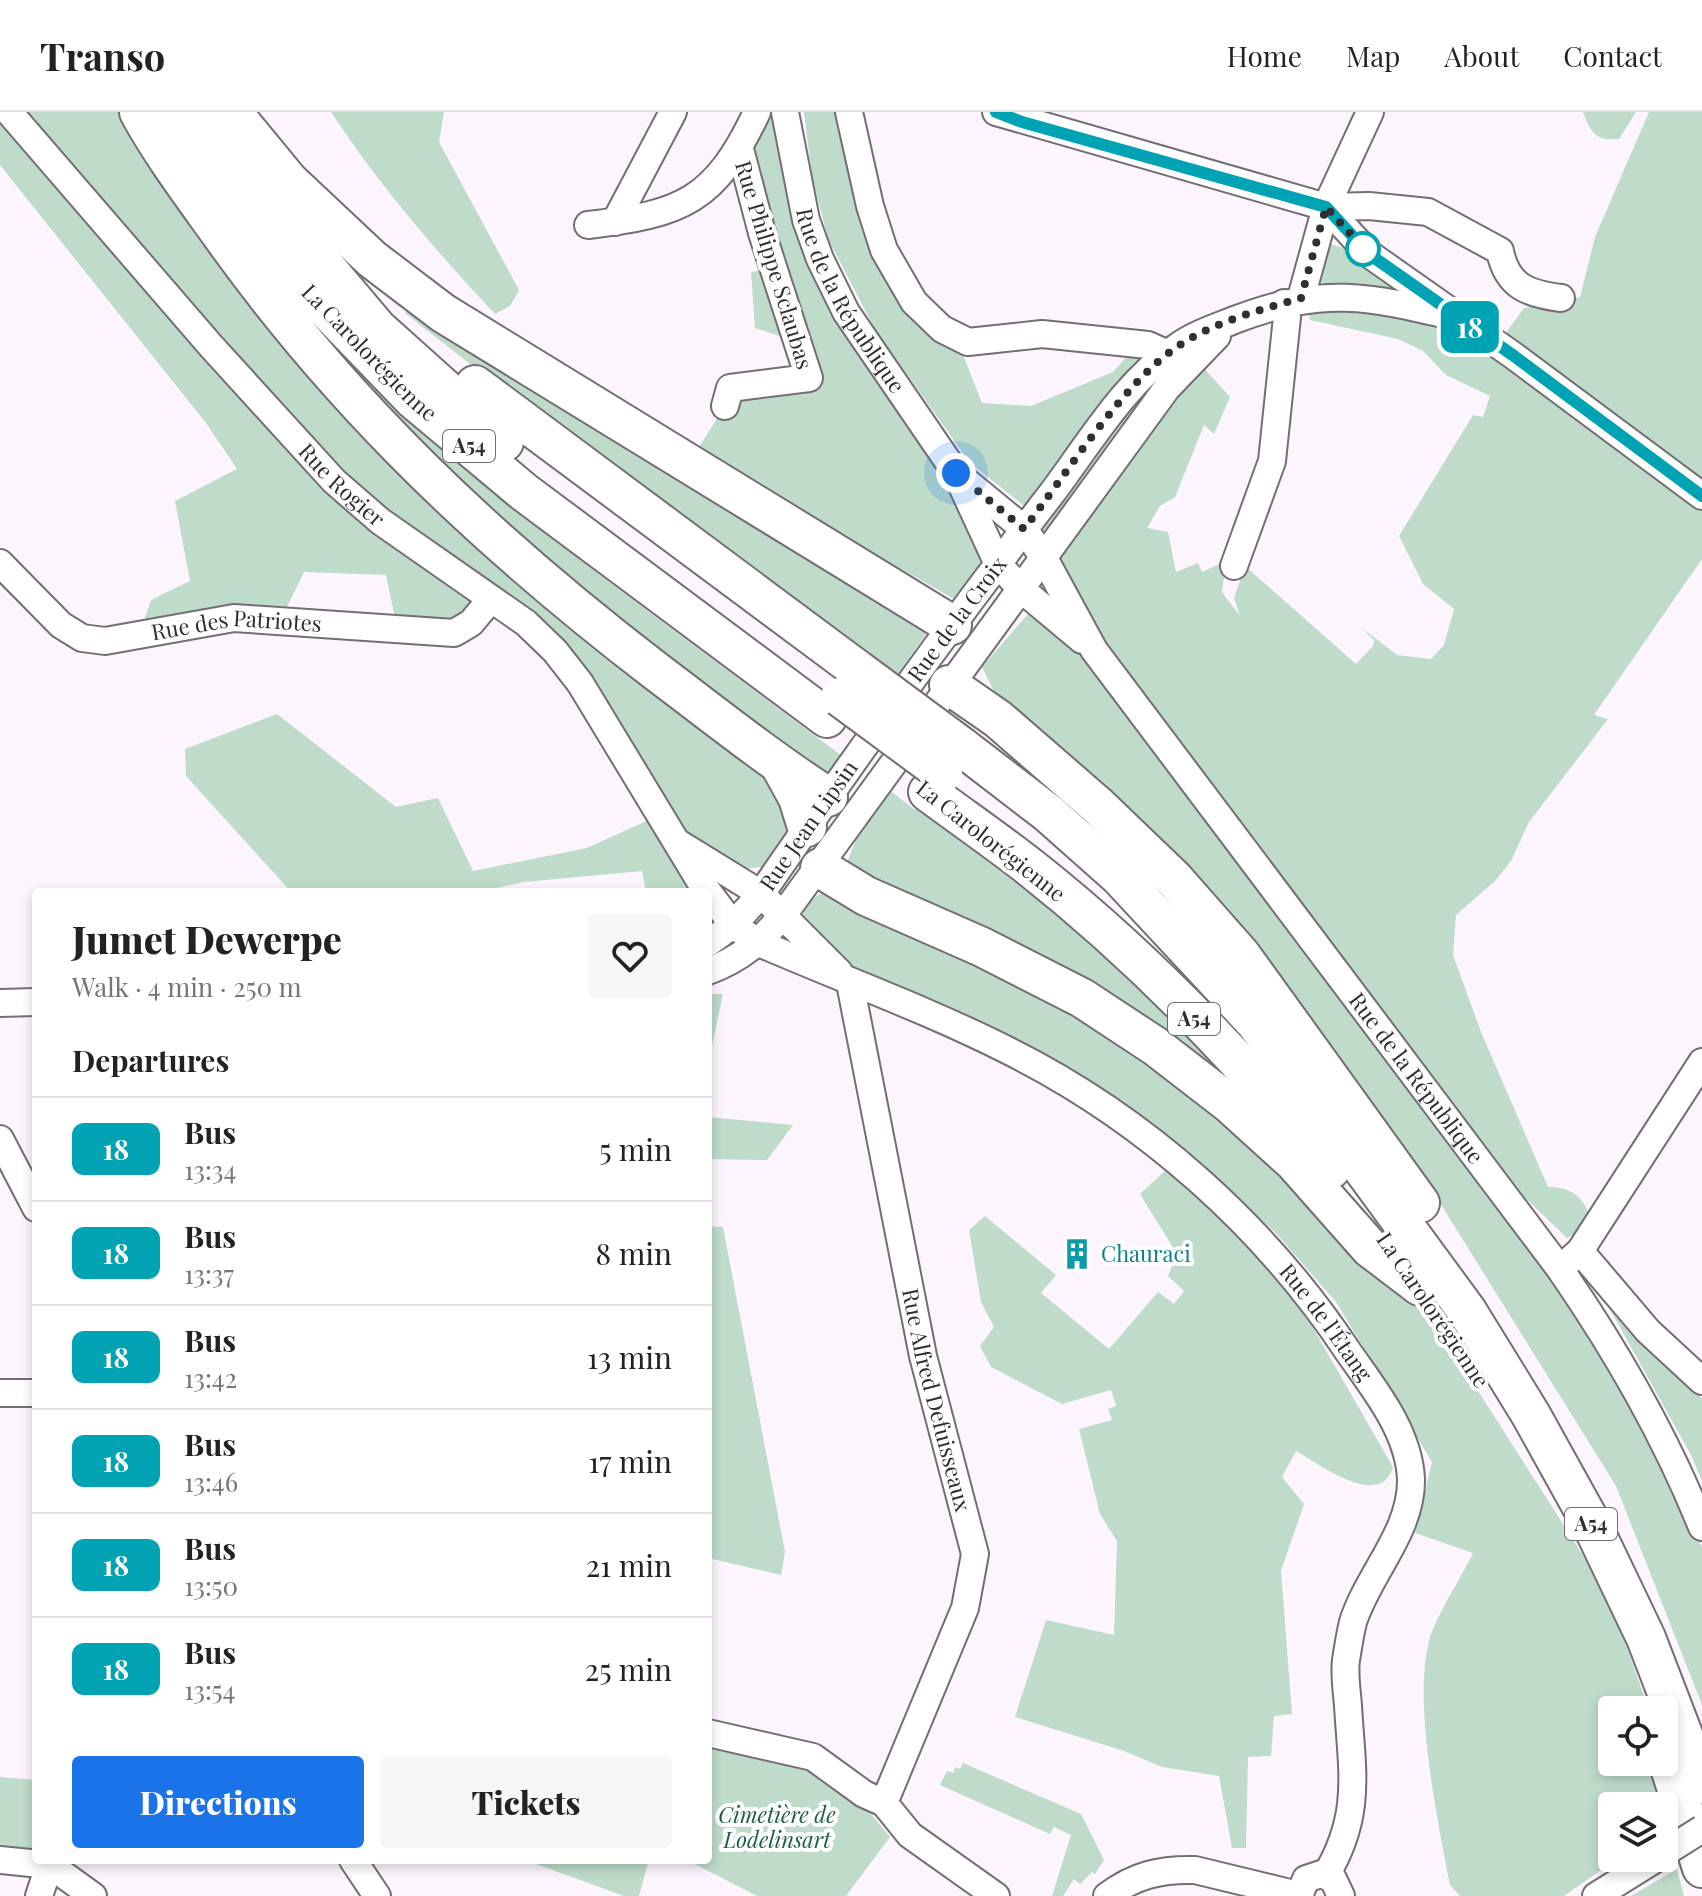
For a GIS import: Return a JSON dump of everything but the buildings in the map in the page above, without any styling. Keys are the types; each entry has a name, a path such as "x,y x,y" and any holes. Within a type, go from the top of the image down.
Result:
{"highway":[{"path":"139,112 267,299 342,389 436,487 579,612 781,767 798,798 818,812"},
{"name":"La Carolorégienne","path":"172,112 230,196 304,286 414,400 524,492 842,695"},
{"name":"La Carolorégienne","path":"203,112 246,173 347,292 416,367 542,475 944,771 1075,873 1238,1029 1326,1124 1393,1207 1467,1311 1531,1415 1592,1525 1646,1638 1702,1784"},
{"path":"232,112 289,181 372,259 443,313 952,625"},
{"path":"943,676 1097,805 1175,880 1241,955 1435,1225 1454,1261 1467,1311"},
{"name":"La Carolorégienne","path":"944,771 1033,869 1136,962 1226,1051 1318,1152 1374,1222 1420,1286 1507,1422 1568,1530 1642,1696"},
{"path":"820,868 866,896 982,947 1082,998 1155,1046 1230,1104 1294,1162 1370,1248 1420,1286"},
{"path":"1672,1776 1702,1868"}],"street":[{"name":"Rue Rogier","path":"9,112 211,346 334,481 380,521 526,623 580,683 705,888"},
{"path":"615,222 673,112"},
{"path":"588,225 677,209 705,190 740,149 757,112"},
{"name":"Rue de la République","path":"785,112 806,220 846,312 956,473 998,564 1021,589 1094,650"},
{"path":"849,112 870,206 884,250 914,302 942,329 968,342 1042,334 1148,345 1168,354"},
{"path":"996,112 1022,122 1326,207 1369,206 1428,212 1500,251 1503,269 1529,294 1561,298"},
{"path":"1234,566 1272,461 1287,317 1326,207 1370,112"},
{"name":"Rue Philippe Sclaubas","path":"725,406 730,388 809,378 762,233 740,149"},
{"name":"Rue de la Croix","path":"1326,207 1356,243 1702,496"},
{"name":"Rue de la Croix","path":"908,745 943,676 952,625 1134,386 1168,354 1207,331 1293,301 1342,296 1384,301 1455,317"},
{"name":"Rue de la Croix","path":"880,725 943,676 1021,589 1167,388 1193,358 1238,319"},
{"name":"Rue de la République","path":"956,473 1024,529 1044,558 1094,650 1560,1269 1597,1324 1659,1431 1702,1527"},
{"name":"Rue des Patriotes","path":"0,563 61,625 82,638 105,641 234,618 454,633 471,623 491,599"},
{"path":"943,676 952,625"},
{"name":"Rue Jean Lipsin","path":"712,940 733,925 761,894 880,725"},
{"name":"Rue Jean Lipsin","path":"712,970 730,963 759,943 820,868 908,745"},
{"path":"820,868 818,812 879,782"},
{"name":"Rue Rogier","path":"680,844 761,894"},
{"name":"Rue de l'Étang","path":"761,894 850,983"},
{"name":"Rue Rogier","path":"712,897 733,925"},
{"name":"Rue de l'Étang","path":"733,925 759,943 1009,1051 1100,1104 1180,1164 1264,1243 1332,1326 1391,1415 1411,1478 1408,1508 1353,1622 1345,1665 1352,1775 1350,1822 1333,1885"},
{"name":"Rue Alfred Defuisseaux","path":"850,983 923,1356 975,1554 965,1608 884,1803"},
{"path":"0,1003 32,1002"},
{"path":"1560,1269 1580,1251 1702,1062"},
{"path":"0,1139 32,1200"},
{"path":"1580,1251 1648,1331 1702,1381"},
{"path":"0,1393 32,1393"},
{"path":"712,1734 813,1757 864,1794 884,1803 910,1835 996,1896"},
{"path":"1678,1844 1702,1829"},
{"path":"0,1860 32,1861"},
{"path":"39,1896 49,1864"},
{"path":"53,1864 93,1896"},
{"path":"356,1864 377,1896"},
{"path":"1107,1896 1140,1876 1178,1869 1195,1870 1298,1896 1306,1879 1333,1885"},
{"path":"1596,1896 1636,1872"}],"green space":[{"path":"0,112 122,112 203,239 779,780 792,826 768,866 737,870 689,838 599,690 462,574 307,452 491,599 467,614 446,620 395,618 386,575 304,572 287,607 141,629 151,600 190,581 175,501 237,469 206,423 0,165"},
{"path":"331,112 444,112 439,142 519,290 510,306 495,314 388,191"},
{"path":"763,112 775,112 798,219 943,468 981,558 981,566 954,599 696,452 725,406 730,388 809,378 800,343 755,328 751,272 773,269 746,161"},
{"path":"804,112 835,112 869,226 960,347 982,403 1031,406 1113,372 1147,334 1144,355 1032,502 1023,505 970,463 875,329 828,239 812,177"},
{"path":"1583,112 1636,112 1619,139 1604,139 1595,134"},
{"path":"1649,112 1702,112 1702,486 1505,334 1524,308 1580,297 1595,237"},
{"path":"1322,241 1355,252 1402,286 1399,296 1313,281"},
{"path":"257,265 448,446 601,576 842,756 821,782 414,453"},
{"path":"414,303 931,627 895,678 586,455 405,313"},
{"path":"1334,304 1455,325 1702,503 1702,559 1594,715 1608,719 1529,822 1511,861 1496,880 1456,915 1453,955 1481,1032 1548,1187 1564,1189 1577,1196 1589,1215 1591,1224 1567,1238 1515,1188 1302,918 1095,627 1058,557 1113,468 1202,366 1230,397 1214,434 1204,425 1175,497 1160,506 1147,528 1168,532 1176,572 1198,563 1202,572 1226,561 1222,592 1240,616 1234,598 1245,566 1356,664 1373,646 1374,640 1362,628 1397,655 1431,659 1444,645 1454,609 1423,584 1399,536 1473,415 1483,417 1490,396 1446,375 1423,351 1398,339 1310,320 1308,311"},
{"path":"1183,350 1045,539 1036,529 1142,388"},
{"path":"1028,614 1086,656 1500,1191 1632,1396 1702,1547 1702,1705 1616,1486 1409,1153 1318,1031 999,702 982,667"},
{"path":"277,714 396,807 438,798 473,871 587,848 653,818 687,888 645,888 642,871 524,882 496,888 287,888 186,776 185,749"},
{"path":"879,782 915,810 928,792 1257,1100 1005,959 1353,1212 1434,1322 1609,1596 1644,1696 1598,1696 1598,1776 1670,1776 1676,1792 1598,1792 1598,1872 1564,1896 1460,1896 1450,1885 1428,1755 1424,1685 1426,1654 1433,1629 1473,1553 1415,1533 1432,1462 1336,1302 1274,1231 1163,1136 829,961 798,930 807,902 839,882"},
{"path":"712,994 723,994 712,1046"},
{"path":"712,1117 793,1125 767,1160 712,1159"},
{"path":"1168,1168 1266,1264 1306,1316 1393,1467 1386,1479 1375,1485 1362,1484 1333,1473 1296,1451 1282,1477 1304,1504 1281,1571 1292,1714 1274,1716 1271,1756 1248,1757 1246,1848 1232,1848 1219,1776 1162,1767 1124,1751 1015,1717 1046,1620 1114,1635 1117,1541 1100,1514 1079,1429 1112,1420 1108,1409 1116,1406 1111,1390 1062,1404 991,1367 980,1346 994,1327 981,1302 969,1230 985,1216 1056,1275 1041,1293 1109,1349 1158,1292 1174,1304 1184,1291 1168,1276 1177,1254 1140,1194"},
{"path":"712,1226 723,1227 785,1552 781,1575 712,1559"},
{"path":"1592,1277 1702,1399 1702,1481 1691,1455"},
{"name":"Cimetière de Lodelinsart","path":"712,1739 816,1768 862,1803 890,1837 846,1896 757,1896 695,1864 712,1864"},
{"path":"963,1763 1081,1814 1104,1860 1095,1874 1092,1872 1080,1884 1074,1879 1063,1896 1052,1896 1071,1835 1054,1827 1050,1834 940,1785 947,1771 953,1773 955,1767 960,1769"},
{"path":"0,1777 32,1780 32,1854 0,1851"},
{"path":"1678,1796 1685,1813 1678,1818"},
{"path":"536,1864 648,1864 639,1896 624,1896"},
{"path":"1672,1872 1678,1872 1684,1896 1631,1896"}],"bus line":[{"name":"18","path":"996,112 1022,122 1326,207 1369,254 1514,356 1702,496"}],"place":[{"name":"Chauraci","path":"1077,1254"}],"route":[{"path":"956,473 1024,529 1134,386 1168,354 1207,331 1301,298 1326,207 1369,254 1363,249"}]}
